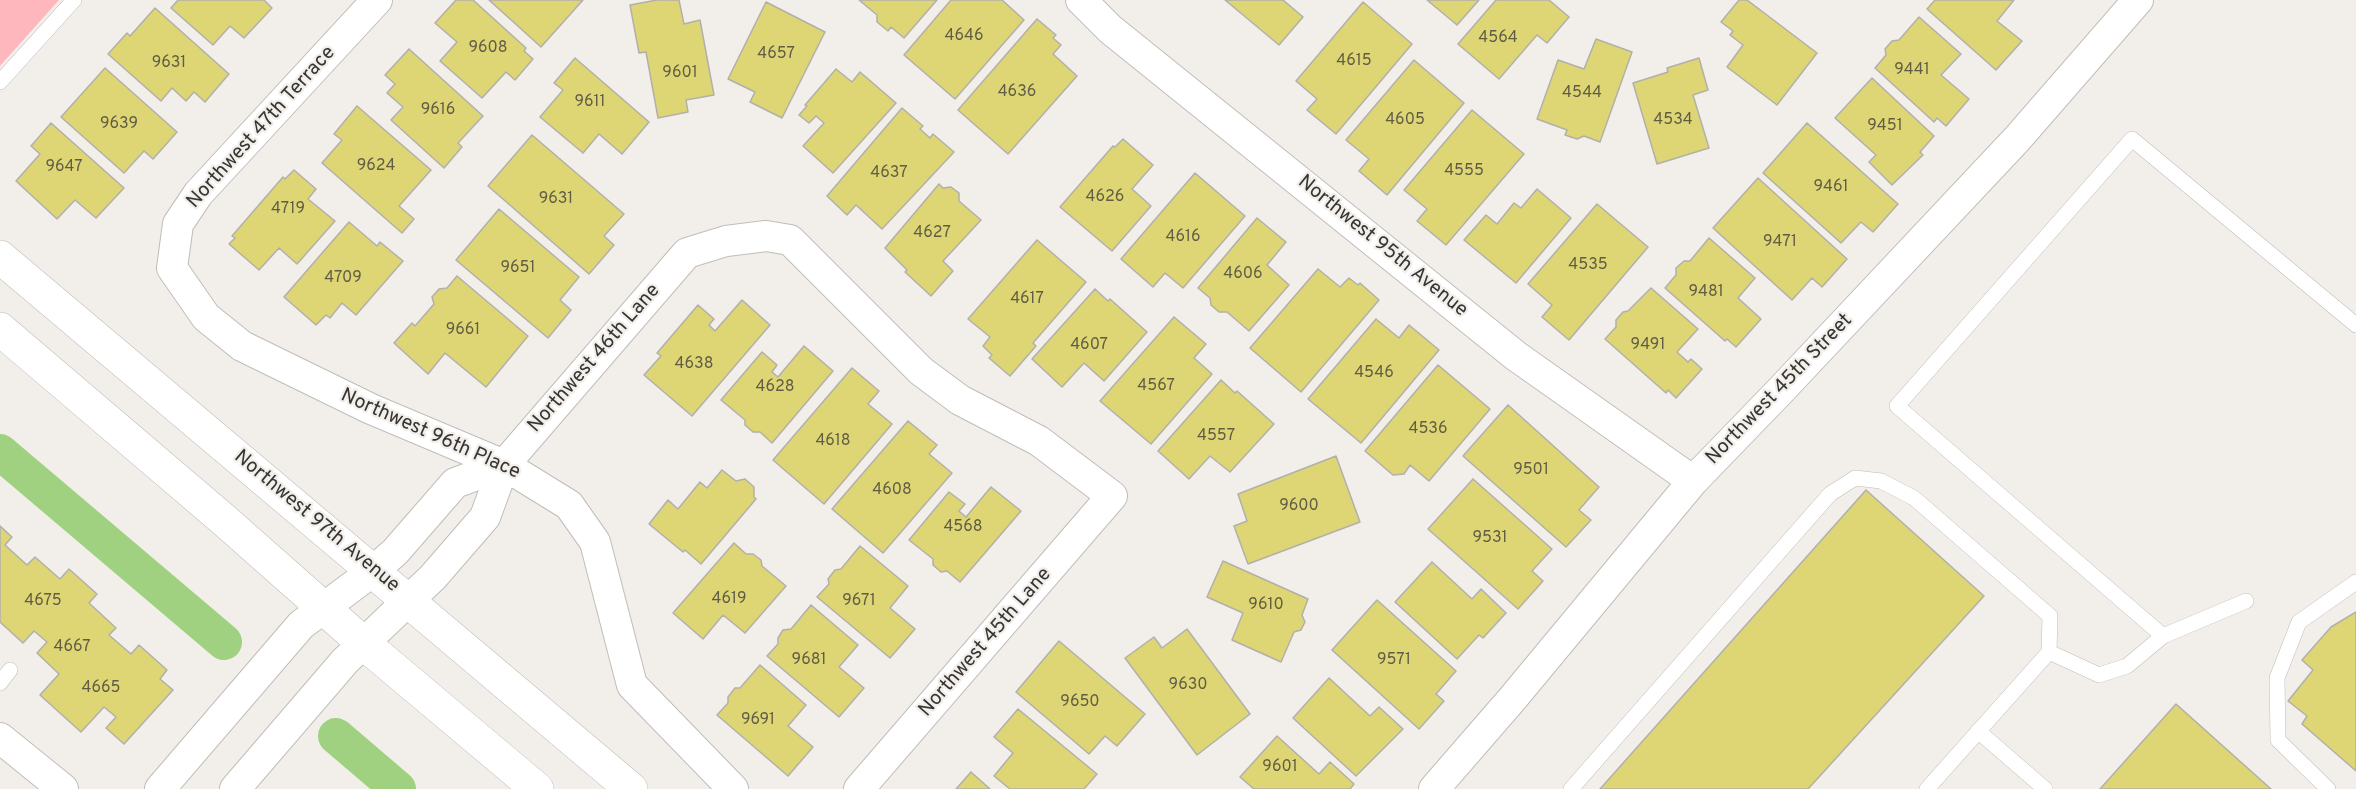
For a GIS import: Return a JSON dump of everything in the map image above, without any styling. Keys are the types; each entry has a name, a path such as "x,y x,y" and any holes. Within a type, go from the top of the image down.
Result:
{"street":[{"name":"Northwest 47th Terrace","path":"172,268 178,224 198,194 377,0"},
{"name":"Northwest 95th Avenue","path":"1081,0 1110,29 1516,356 1693,481"},
{"name":"Northwest 45th Street","path":"1434,789 1513,698 1693,481 1790,382 2017,139 2138,0"},
{"name":"Northwest 46th Lane","path":"235,789 362,642 433,577 485,517 504,465 687,253 726,241 766,236 790,240 921,371 960,400 1039,441 1112,496"},
{"name":"Northwest 97th Avenue","path":"0,256 631,789"},
{"name":"Northwest 96th Place","path":"172,268 206,317 242,346 371,409 504,465 569,505 595,542 632,685 733,789"},
{"path":"0,329 224,520 362,642 537,789"},
{"name":"Northwest 46th Lane","path":"160,789 302,625 395,552 455,483 504,465"},
{"name":"Northwest 45th Lane","path":"860,789 1112,496"},
{"path":"0,738 63,789"}],"lane":[{"path":"0,82 74,0"},
{"path":"2163,636 1897,405 2132,139 2356,325"},
{"path":"1572,789 1830,494 1855,478 1881,481 1914,498 2050,616 2049,652 1927,789"},
{"path":"2328,789 2278,740 2277,678 2299,622 2356,582"},
{"path":"2049,652 2099,675 2127,666 2163,636 2246,601"},
{"path":"0,682 10,670"},
{"path":"1978,731 2045,789"}],"shaded area":[{"path":"0,0 59,0 0,66"}],"building":[{"path":"178,0 264,0 272,8 244,38 230,26 213,45 171,8"},
{"path":"456,0 473,0 526,48 524,51 533,59 515,80 506,72 482,98 440,61 457,42 435,23"},
{"path":"489,0 583,0 541,47"},
{"path":"657,0 679,0 684,24 700,20 714,95 686,100 688,112 658,118 646,52 639,53 630,5"},
{"path":"859,0 937,0 904,38 891,27 888,31 877,22 877,15"},
{"path":"951,0 1002,0 1024,20 955,99 904,55"},
{"path":"1225,0 1283,0 1303,17 1279,45"},
{"path":"1427,0 1479,0 1457,25"},
{"path":"1496,0 1549,0 1569,17 1547,43 1537,35 1499,79 1458,44"},
{"path":"1739,0 1747,0 1817,53 1777,105 1727,67 1743,45 1730,35 1733,31 1721,22"},
{"path":"1935,0 2014,0 1997,21 2022,41 1996,70 1927,9"},
{"path":"766,2 825,32 782,118 750,102 755,92 728,79"},
{"path":"1363,2 1412,44 1336,134 1307,110 1317,99 1296,81"},
{"path":"155,8 229,74 205,102 194,92 186,101 172,88 161,101 108,54 127,33 130,36"},
{"path":"1919,17 1961,54 1941,75 1969,99 1946,126 1937,118 1934,122 1875,68 1886,55 1885,49 1892,41 1899,40"},
{"path":"1037,19 1056,35 1053,38 1061,45 1053,54 1077,76 1008,154 958,110"},
{"path":"1596,39 1632,52 1600,142 1584,136 1577,139 1565,135 1567,130 1537,119 1558,60 1584,69"},
{"path":"409,49 483,116 458,143 462,147 444,168 391,120 403,107 387,93 395,84 385,75"},
{"path":"575,58 649,122 622,154 599,134 583,153 540,117 563,90 554,83"},
{"path":"1699,58 1708,90 1693,95 1709,148 1657,164 1633,83 1668,72 1667,68"},
{"path":"1414,60 1464,103 1387,195 1359,171 1369,159 1346,140"},
{"path":"105,68 177,132 153,159 144,151 124,173 61,117"},
{"path":"836,69 852,82 860,72 896,103 833,173 803,146 824,123 816,116 809,123 799,115"},
{"path":"1872,78 1934,136 1920,152 1923,155 1892,185 1869,162 1876,155 1835,118"},
{"path":"357,106 431,170 399,206 414,219 402,233 322,163 342,140 334,134"},
{"path":"902,108 923,126 920,129 930,138 933,134 954,152 882,229 856,205 847,215 827,196"},
{"path":"1472,110 1524,154 1446,245 1417,221 1427,209 1404,190"},
{"path":"51,123 124,188 96,218 75,200 57,219 16,181 40,154 31,146"},
{"path":"1807,123 1898,204 1873,232 1861,222 1841,243 1763,173"},
{"path":"532,135 624,214 604,236 614,245 589,274 488,186"},
{"path":"1123,139 1153,165 1132,189 1151,206 1112,251 1060,207 1113,146 1115,147"},
{"path":"294,170 316,189 308,199 335,221 297,264 279,248 259,270 229,244 235,238 232,236 283,177 285,179"},
{"path":"1195,173 1245,216 1183,288 1165,273 1153,287 1121,259"},
{"path":"1758,178 1847,259 1822,287 1812,278 1792,300 1713,228"},
{"path":"939,184 943,188 951,187 959,193 959,201 981,220 943,261 953,271 931,296 905,272 907,270 885,248"},
{"path":"1537,189 1571,218 1516,283 1464,240 1486,215 1497,224 1514,203 1521,208"},
{"path":"1597,204 1648,247 1569,340 1542,317 1552,305 1528,284"},
{"path":"499,209 579,277 560,300 571,310 548,338 456,260"},
{"path":"1257,218 1286,242 1267,265 1289,285 1249,331 1227,312 1219,312 1211,305 1210,298 1198,288"},
{"path":"349,222 377,246 380,242 403,261 356,315 342,303 330,318 326,315 316,325 284,297"},
{"path":"1709,238 1755,278 1738,298 1761,319 1736,347 1727,339 1725,341 1665,288 1676,275 1676,268 1684,261 1690,261"},
{"path":"1037,240 1086,282 1033,343 1036,346 1010,376 989,358 992,355 983,346 990,337 968,319"},
{"path":"1318,269 1340,287 1349,278 1358,285 1360,283 1379,300 1301,392 1250,348"},
{"path":"457,276 528,336 486,387 445,353 428,374 394,343 412,323 415,326 434,304 432,297 439,289 447,288"},
{"path":"1651,288 1698,329 1677,352 1688,362 1691,359 1702,369 1676,398 1668,390 1666,393 1605,339 1616,327 1616,320 1623,312 1628,311"},
{"path":"1095,289 1108,301 1110,299 1147,332 1104,381 1084,363 1062,387 1032,359"},
{"path":"742,300 770,325 692,416 644,375 661,356 657,353 698,305 714,319 709,325 715,331"},
{"path":"1174,317 1206,344 1194,358 1212,374 1151,444 1100,401"},
{"path":"1376,319 1399,338 1409,325 1439,350 1361,443 1308,399"},
{"path":"804,346 833,371 772,443 760,432 753,432 745,425 745,420 721,400 762,352 777,365 772,372 778,377"},
{"path":"1438,365 1490,409 1429,481 1410,465 1404,474 1393,475 1365,451"},
{"path":"852,368 879,391 868,404 892,424 824,504 773,460"},
{"path":"1221,380 1274,424 1230,472 1210,456 1189,479 1158,451"},
{"path":"1508,405 1599,487 1579,510 1591,520 1566,547 1463,456"},
{"path":"908,421 937,445 929,454 952,473 883,553 832,509"},
{"path":"1336,456 1360,522 1248,564 1234,526 1247,521 1238,494"},
{"path":"722,470 736,481 745,479 754,487 756,499 701,564 649,524 668,500 678,509 700,482 707,488"},
{"path":"1473,479 1552,549 1532,571 1543,581 1518,609 1428,529"},
{"path":"991,487 1021,511 960,582 947,571 941,572 933,565 933,559 909,540 949,492 965,504 959,511 966,517"},
{"path":"1866,490 1984,596 1808,789 1600,789"},
{"path":"0,526 12,537 5,545 27,565 35,557 60,579 69,569 97,594 89,603 116,628 109,635 131,654 139,645 167,670 160,679 173,690 124,744 106,728 116,717 104,707 81,732 40,695 59,674 37,653 47,642 34,631 23,643 0,622"},
{"path":"734,543 746,554 753,554 761,560 762,566 786,586 745,633 723,615 703,639 673,613"},
{"path":"860,546 908,586 890,608 915,629 890,658 817,597 829,584 828,579 835,570 841,569"},
{"path":"1223,561 1308,599 1302,615 1305,622 1301,630 1294,632 1281,662 1232,640 1243,613 1207,597"},
{"path":"1432,562 1472,599 1481,589 1506,613 1483,638 1479,635 1457,659 1395,602"},
{"path":"1377,600 1456,671 1436,694 1444,701 1419,729 1332,650"},
{"path":"811,605 858,645 839,667 864,688 839,717 767,656 778,644 778,638 783,630 791,629"},
{"path":"2356,612 2356,771 2302,724 2307,716 2288,701 2313,670 2302,660 2331,627"},
{"path":"1187,629 1250,714 1197,755 1125,658 1154,637 1162,648"},
{"path":"1059,641 1145,714 1117,746 1105,736 1089,754 1016,692"},
{"path":"760,665 806,705 788,726 813,747 788,776 717,715 728,703 728,697 735,688 740,688"},
{"path":"1329,678 1370,716 1379,707 1403,729 1356,776 1293,718"},
{"path":"2176,704 2271,789 2100,789"},
{"path":"1018,709 1097,774 1084,789 1010,789 994,776 1013,753 994,737"},
{"path":"1277,736 1319,774 1330,762 1354,784 1350,789 1254,789 1240,777"},
{"path":"971,772 990,789 956,789"}],"waterway":[{"path":"0,452 224,642"},
{"path":"336,736 398,789"}]}
